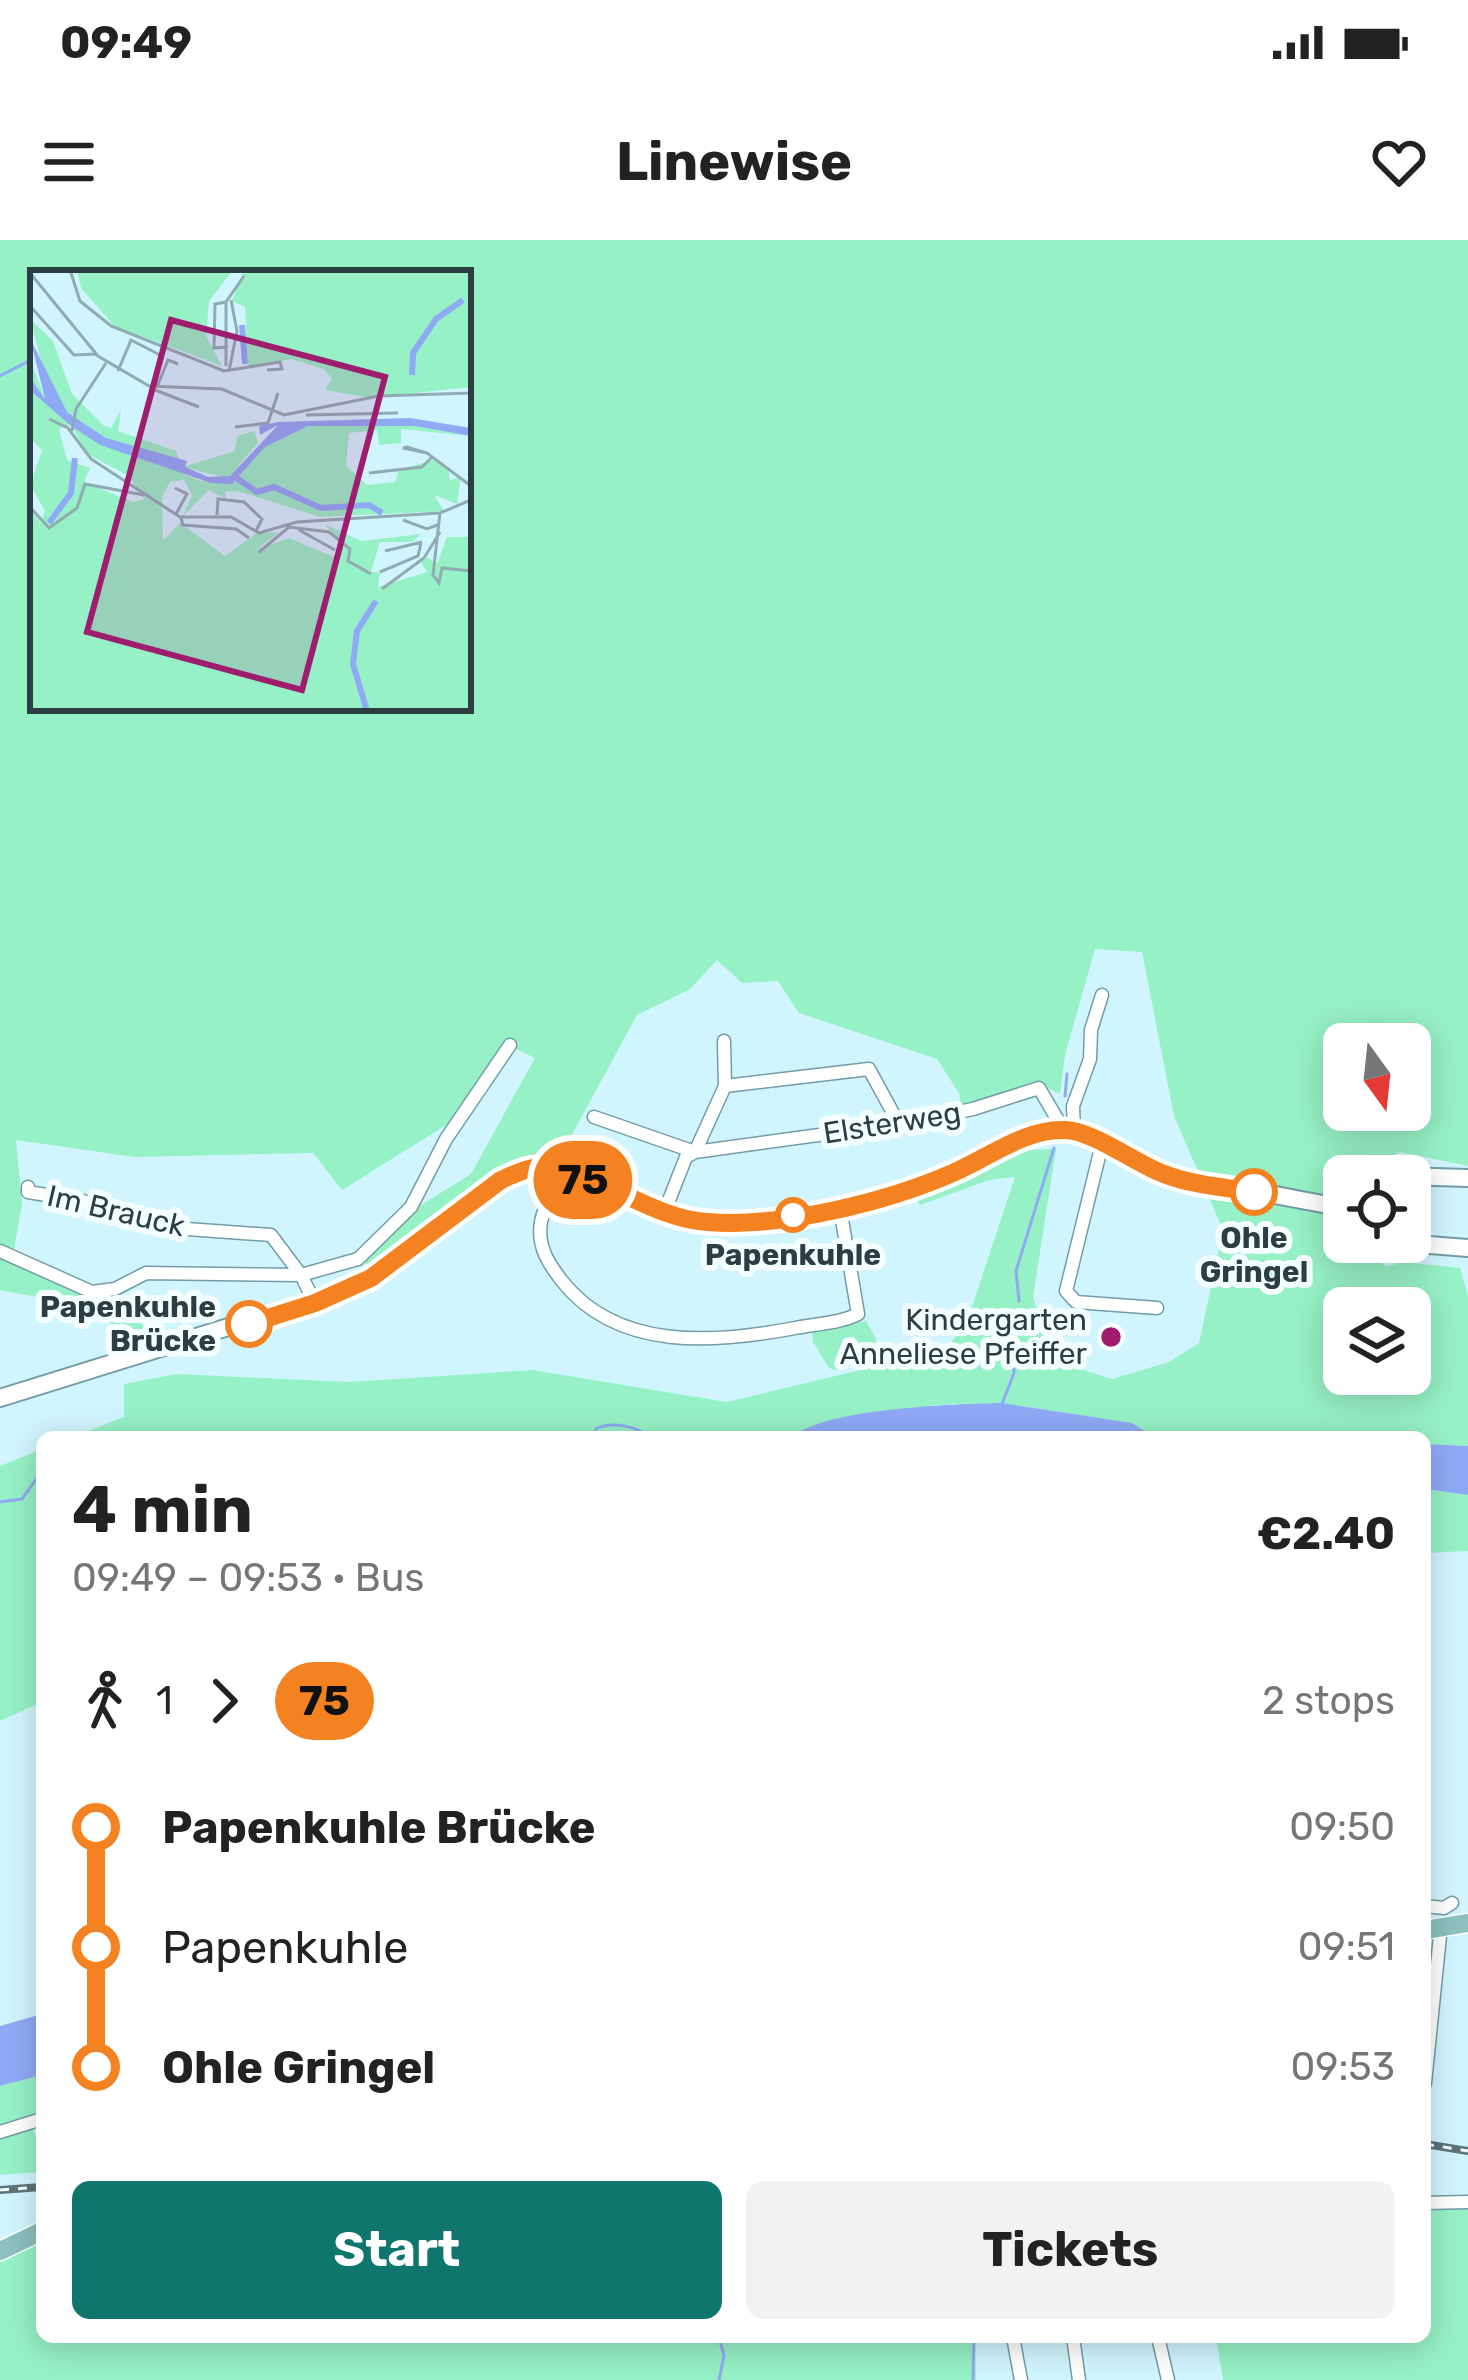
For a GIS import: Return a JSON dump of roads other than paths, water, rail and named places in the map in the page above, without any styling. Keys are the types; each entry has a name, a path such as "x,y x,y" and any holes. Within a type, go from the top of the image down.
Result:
{"main road":[{"path":"1433,1928 1468,1923"},
{"path":"0,2251 36,2234"}],"street":[{"path":"1069,1130 1102,995"},
{"path":"664,1213 686,1157 695,1152 724,1086 724,1041"},
{"path":"0,1251 92,1292 115,1289 146,1273 301,1274 358,1259 411,1207 446,1139 510,1045"},
{"path":"724,1086 869,1069 899,1124"},
{"name":"Elsterweg","path":"695,1152 899,1124 973,1109 1039,1088 1069,1130"},
{"path":"594,1117 695,1152"},
{"path":"0,1398 315,1303 371,1278 501,1180 525,1169 565,1172 664,1213 704,1222 748,1222 840,1208 916,1187 1037,1133 1069,1130 1164,1174 1323,1204"},
{"path":"1102,1144 1066,1291 1076,1302 1157,1308"},
{"path":"565,1172 542,1216 540,1238 546,1260 571,1292 602,1316 640,1332 689,1339 749,1336 858,1313 840,1208"},
{"path":"1431,1177 1468,1178"},
{"name":"Im Brauck","path":"28,1187 28,1192 83,1201 173,1228 271,1235 301,1274 315,1303"},
{"path":"1431,1245 1468,1248"},
{"path":"1431,1907 1453,1903"},
{"path":"1431,1967 1433,1928"},
{"path":"0,2132 36,2122"},
{"path":"1431,2203 1468,2202"},
{"path":"1013,2343 1021,2380"},
{"path":"1073,2343 1079,2380"},
{"path":"1159,2343 1168,2380"}],"water":[{"path":"1002,1403 1132,1423 1145,1431 802,1431 861,1414"},
{"path":"1431,1444 1468,1446 1468,1495 1431,1490"},
{"path":"36,2016 36,2077 0,2086 0,2026"}],"waterway":[{"path":"0,376 30,358"},
{"path":"1065,1096 1067,1074"},
{"path":"1019,1301 1016,1271 1054,1148"},
{"path":"1002,1404 1014,1373 1014,1336"},
{"path":"595,1431 611,1425 639,1431"},
{"path":"0,1502 22,1499 36,1479"},
{"path":"719,2380 724,2356 721,2343"},
{"path":"973,2380 974,2343"}],"railway":[{"path":"1431,2145 1468,2151"},
{"path":"0,2190 36,2187"}],"place":[{"name":"Ohle Gringel","path":"1254,1192"},
{"name":"Papenkuhle","path":"793,1215"},
{"name":"Papenkuhle Brücke","path":"249,1324"},
{"name":"Kindergarten Anneliese Pfeiffer","path":"1111,1337"}]}
